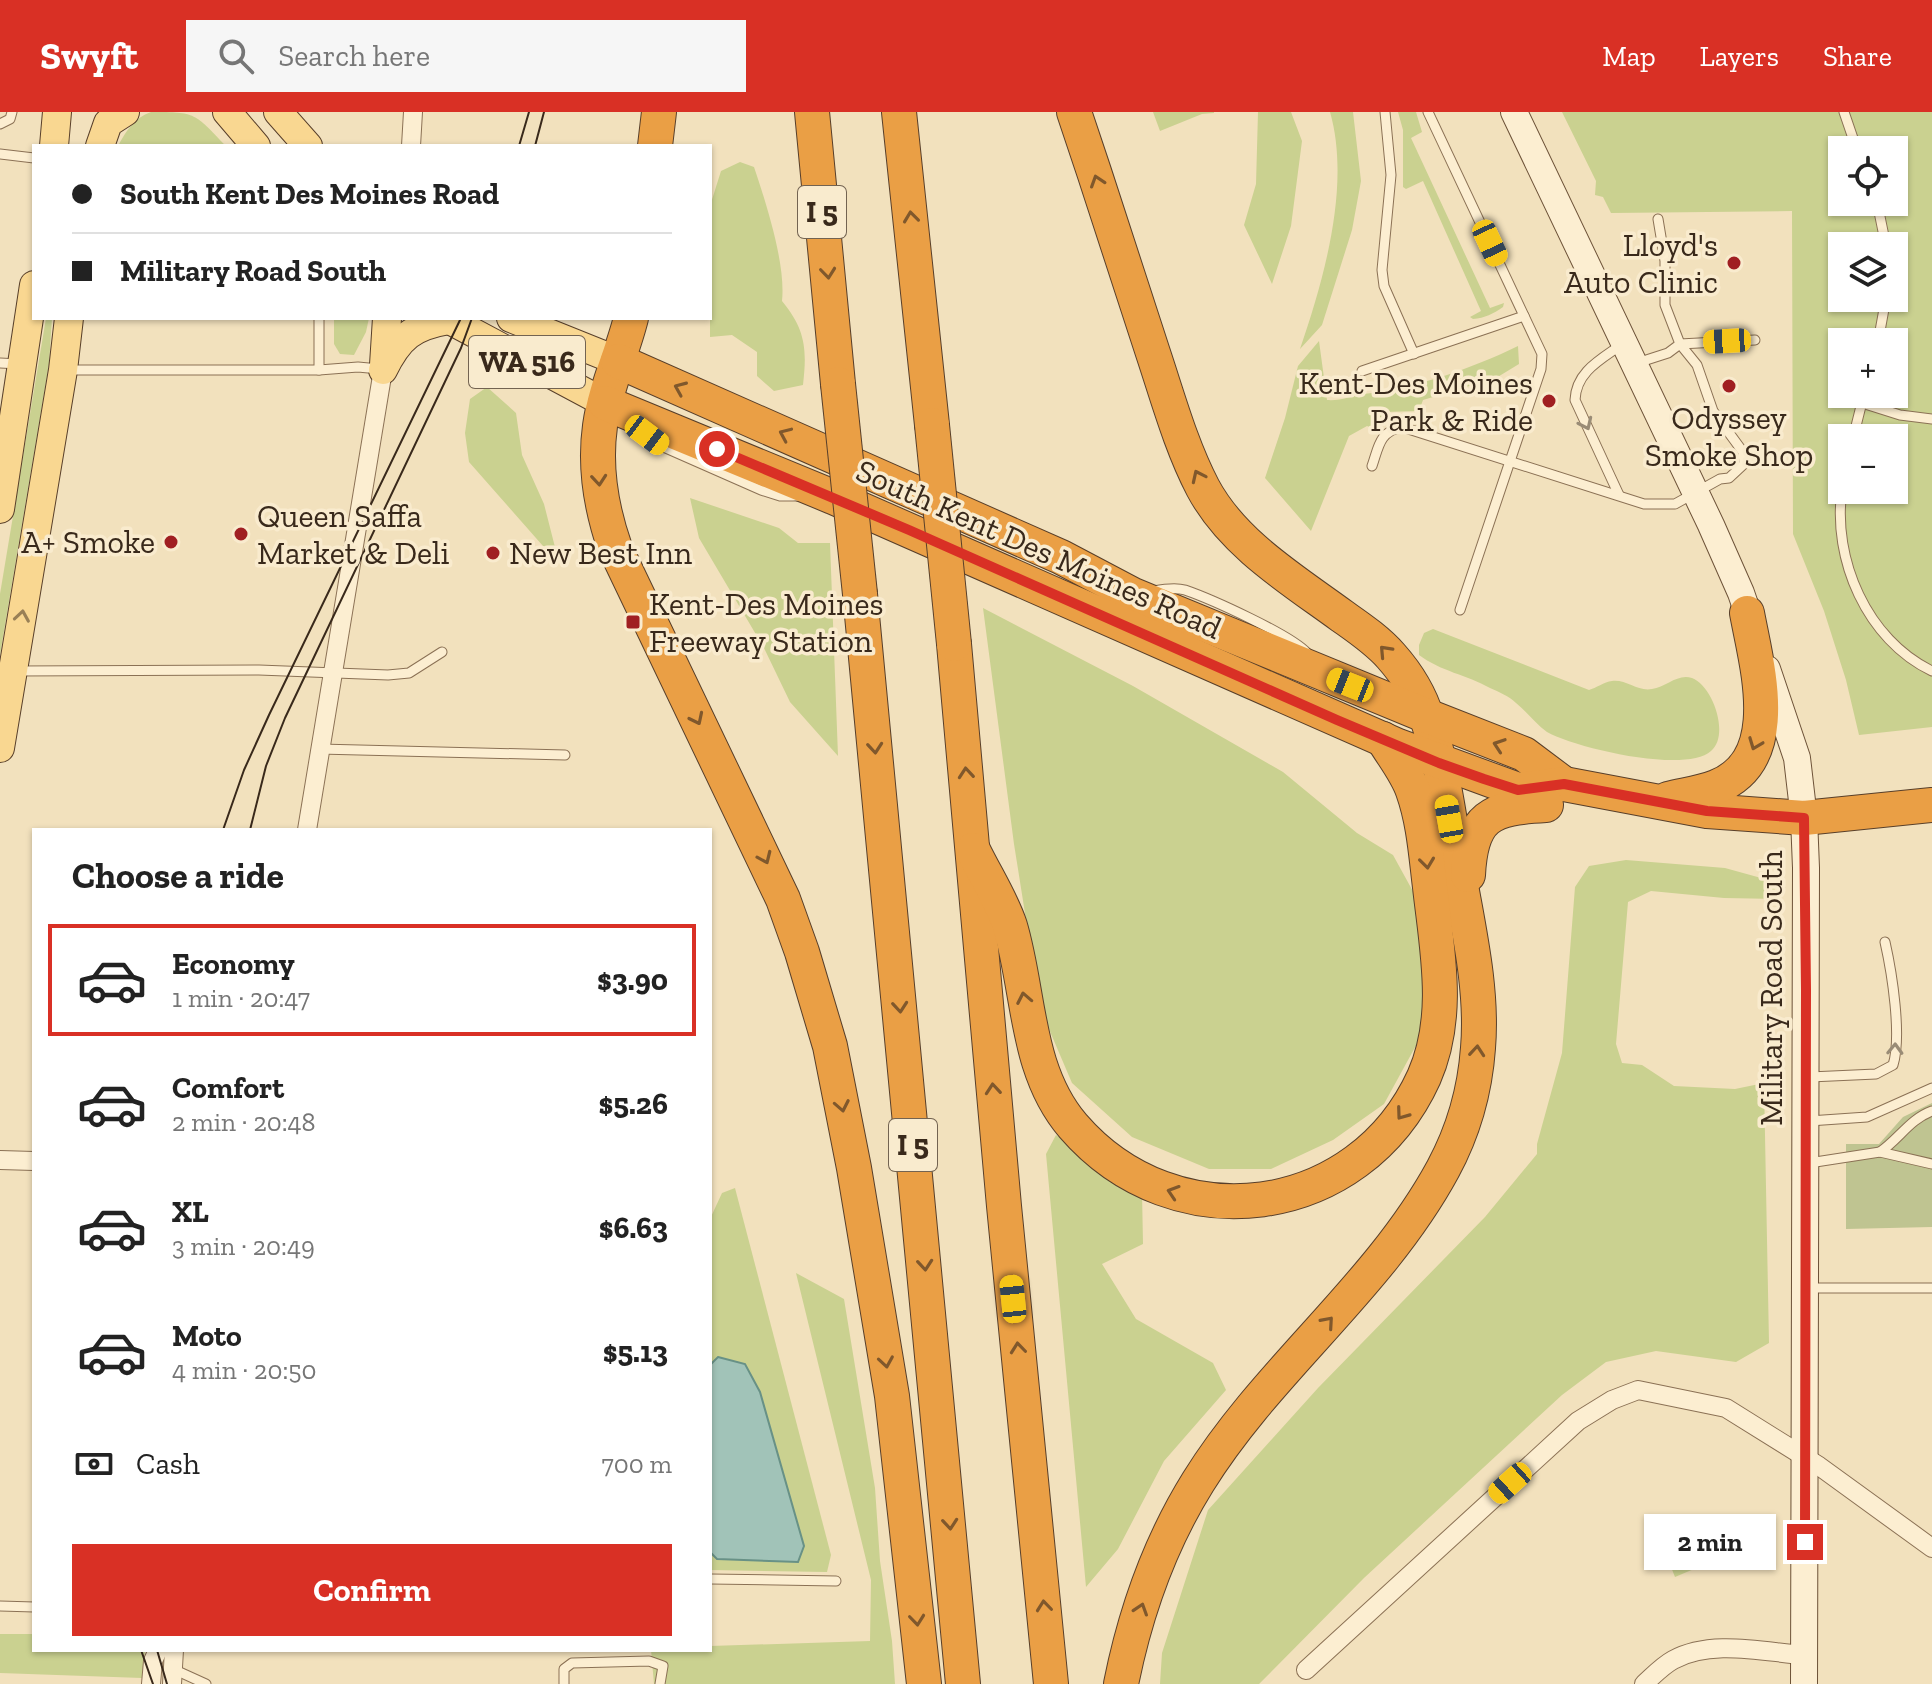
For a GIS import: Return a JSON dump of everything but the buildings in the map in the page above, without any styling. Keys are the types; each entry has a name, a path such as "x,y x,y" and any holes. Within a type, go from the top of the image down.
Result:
{"highway":[{"path":"655,144 659,112"},
{"name":"I 5","path":"812,112 963,1684"},
{"path":"899,112 954,644 1005,1221 1051,1684"},
{"path":"1074,112 1167,396 1205,492 1233,529 1266,560 1376,641 1391,656 1410,681 1427,716 1439,763 1478,1005 1478,1047 1473,1086 1455,1143 1423,1203 1384,1257 1276,1381 1199,1479 1158,1560 1141,1608 1121,1684"},
{"path":"630,320 618,361 618,408 600,426 597,477 603,514 611,537 783,899 830,1046 892,1396 924,1684"},
{"name":"South Kent Des Moines Road","path":"618,361 1061,557 1133,595 1524,754 1564,784"},
{"name":"South Kent Des Moines Road","path":"618,408 833,497 1439,763 1518,790 1564,784 1722,813 1804,818 1932,805"},
{"path":"1655,802 1717,787 1743,767 1754,752 1762,710 1747,613"},
{"path":"973,850 1009,925 1032,1039 1042,1071 1071,1124 1092,1146 1118,1167 1182,1196 1243,1202 1300,1192 1356,1163 1379,1143 1406,1110 1424,1076 1435,1043 1442,986 1424,836 1413,789 1383,739"},
{"path":"1466,919 1471,840 1485,820 1503,809 1572,803 1607,793"}],"main road":[{"path":"54,144 57,112"},
{"path":"90,144 94,112"},
{"path":"101,144 108,123 125,112"},
{"path":"227,112 254,144"},
{"path":"278,112 306,144"},
{"name":"Military Road South","path":"1514,112 1696,494 1747,613 1797,758 1804,818 1806,1077 1804,1684"},
{"path":"0,509 11,364 32,292"},
{"path":"0,748 69,320"},
{"path":"383,370 387,320"},
{"path":"383,370 394,346 428,323 443,320"},
{"name":"South Kent Des Moines Road","path":"450,320 618,408"},
{"name":"South Kent Des Moines Road","path":"516,320 618,361"}],"street":[{"path":"411,144 413,112"},
{"path":"307,828 383,370"},
{"path":"0,1160 32,1161"},
{"path":"1306,1670 1578,1421 1612,1400 1638,1390 1726,1408 1805,1458 1932,1548"},
{"path":"1644,1684 1676,1658 1705,1650 1804,1655"},
{"path":"151,1684 157,1652"},
{"path":"172,1677 174,1652"}],"lane":[{"path":"0,124 10,119 12,112"},
{"path":"1385,112 1391,175 1382,270 1384,286 1414,354"},
{"path":"1428,112 1542,354 1541,369 1460,610"},
{"path":"1844,112 1852,136"},
{"path":"0,154 32,158"},
{"path":"1372,466 1381,440 1389,430 1402,427 1644,504 1675,504 1720,479 1729,478 1744,464 1743,452 1713,411 1697,365 1680,344 1665,305 1665,261 1658,219"},
{"path":"1362,371 1524,316"},
{"path":"319,320 319,370"},
{"path":"1619,495 1575,400 1575,388 1585,371 1629,353 1668,353 1680,344 1755,340"},
{"path":"63,370 319,370 358,367 383,370"},
{"path":"1885,408 1900,415 1932,419"},
{"path":"1842,504 1841,540 1847,566 1860,595 1877,624 1898,649 1932,671"},
{"path":"13,671 409,673 442,652"},
{"path":"319,749 565,755"},
{"path":"1806,1077 1876,1074 1893,1065 1896,1052 1892,976 1885,942"},
{"path":"1806,1122 1867,1117 1932,1088"},
{"path":"1880,1152 1895,1142 1916,1117 1932,1111"},
{"path":"1806,1164 1880,1152 1932,1164"},
{"path":"1806,1288 1932,1288"},
{"path":"712,1579 836,1581"},
{"path":"0,1606 32,1607"},
{"path":"564,1684 564,1669 572,1663 649,1661 663,1666 660,1684"},
{"path":"172,1677 206,1684"}],"green space":[{"path":"151,112 187,114 200,121 224,144 119,144 140,118"},
{"path":"1153,112 1214,113 1202,114 1160,131"},
{"path":"1258,112 1291,112 1302,141 1291,226 1272,284 1244,225 1256,184"},
{"path":"1330,112 1353,112 1361,181 1352,230 1322,325 1300,349 1326,262 1336,201 1336,140"},
{"path":"1398,112 1416,112 1422,132 1411,138 1490,308 1504,303 1503,307 1489,315 1470,317 1481,311 1423,181 1406,189 1403,187 1403,130"},
{"path":"1562,112 1932,112 1932,727 1859,735 1846,680 1824,611 1793,534 1792,211 1611,213 1603,197 1595,195 1596,181"},
{"path":"740,162 754,167 778,252 782,301 796,321 803,341 803,385 774,391 757,376 757,352 732,335 710,337 712,200 721,171"},
{"path":"46,320 52,320 49,364 0,655 0,594"},
{"path":"334,320 369,320 354,355 340,354 334,344"},
{"path":"1319,341 1327,400 1423,382 1462,370 1518,346 1519,364 1496,378 1423,400 1419,411 1385,412 1372,428 1367,426 1349,436 1311,531 1265,478 1298,366"},
{"path":"487,387 516,413 522,455 544,504 556,551 543,546 469,462 465,433 470,399"},
{"path":"690,498 779,528 798,543 830,543 838,756 790,702 764,648 699,538"},
{"path":"983,608 1133,686 1283,772 1357,833 1393,855 1426,915 1433,976 1419,1040 1384,1104 1333,1140 1271,1169 1209,1169 1132,1137 1072,1083 1040,1008 1014,844"},
{"path":"1433,629 1589,690 1612,681 1652,689 1682,677 1692,678 1700,683 1712,700 1719,723 1716,744 1711,751 1698,757 1679,760 1630,756 1561,738 1547,732 1507,696 1419,655 1424,633"},
{"path":"1626,860 1725,868 1772,881 1778,899 1651,891 1628,902 1616,1044 1622,1063 1642,1065 1674,1086 1735,1089 1764,1083 1769,1343 1736,1362 1656,1351 1606,1362 1562,1395 1364,1578 1259,1684 1160,1684 1162,1653 1208,1510 1318,1388 1485,1217 1537,1154 1537,1144 1562,1053 1575,887 1589,866"},
{"path":"1932,1103 1932,1227 1846,1229 1846,1144 1879,1144 1903,1117"},
{"path":"1056,1135 1142,1192 1143,1244 1102,1264 1136,1319 1213,1363 1226,1390 1164,1461 1118,1549 1086,1587 1046,1154"},
{"path":"735,1188 831,1555 827,1572 712,1570 712,1215 722,1193"},
{"path":"796,1273 844,1299 875,1488 880,1561 895,1684 654,1684 651,1652 712,1652 712,1646 870,1641 871,1580"},
{"path":"1690,1541 1701,1566 1675,1577 1665,1552"},
{"path":"0,1634 32,1634 32,1652 145,1652 142,1678 0,1673"}],"water":[{"path":"718,1357 745,1364 760,1392 804,1546 798,1562 717,1559 712,1554 712,1363"}],"tram line":[{"path":"520,144 529,112"},
{"path":"536,144 544,112"},
{"path":"224,828 244,770 269,715 460,320"},
{"path":"250,828 266,766 285,718 461,348 471,320"},
{"path":"142,1652 153,1684"},
{"path":"158,1652 167,1684"}],"place":[{"name":"Lloyd's Auto Clinic","path":"1734,263"},
{"name":"Odyssey Smoke Shop","path":"1729,386"},
{"name":"Kent-Des Moines Park & Ride","path":"1549,401"},
{"name":"Queen Saffa Market & Deli","path":"241,534"},
{"name":"A+ Smoke","path":"171,542"},
{"name":"New Best Inn","path":"493,553"},
{"name":"Kent-Des Moines Freeway Station","path":"633,622"}],"route":[{"path":"717,449 909,530 1337,720 1484,779 1518,790 1564,784 1707,811 1804,818 1805,1542"}]}
